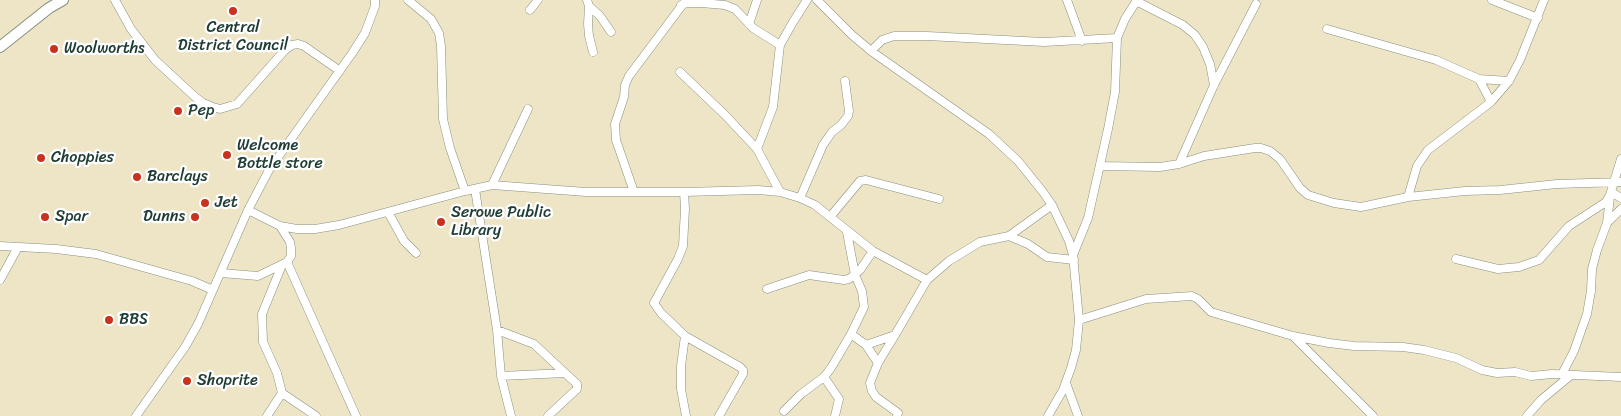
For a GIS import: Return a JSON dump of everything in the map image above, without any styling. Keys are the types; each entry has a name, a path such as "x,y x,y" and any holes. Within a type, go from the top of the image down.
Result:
{"main road":[{"path":"0,47 62,0"}],"street":[{"path":"114,0 131,29 155,60 194,96 203,103 213,107 220,109 237,104 285,50 292,45 304,46 340,71"},
{"path":"136,416 185,347 198,324 248,210 270,170 365,33 376,0"},
{"path":"408,0 430,19 441,40 443,118 450,148 465,191"},
{"path":"530,10 538,0"},
{"path":"749,24 757,0"},
{"path":"757,149 772,107 780,45 792,22 807,0"},
{"path":"817,0 837,21 871,51 988,134 1018,161 1052,205 1069,242 1073,258 1079,320 1076,350 1066,383 1048,416"},
{"path":"1067,0 1082,40"},
{"path":"1492,0 1509,3 1538,18"},
{"path":"1408,197 1417,166 1428,150 1491,102 1509,80 1520,60 1544,0"},
{"path":"1073,258 1088,218 1115,92 1117,38 1124,19 1136,1 1183,24 1195,35 1203,47 1210,64 1214,85"},
{"path":"634,192 616,140 616,120 629,76 681,2 725,5 735,8 749,24 780,45"},
{"path":"588,3 600,16 610,32"},
{"path":"588,3 588,24 593,52"},
{"path":"1179,164 1214,85 1256,4"},
{"path":"1327,29 1436,60 1479,78 1509,80"},
{"path":"871,51 882,40 894,36 1044,42 1117,38"},
{"path":"680,72 757,149 780,192"},
{"path":"1479,78 1491,102"},
{"path":"800,198 823,145 832,132 848,116 845,81"},
{"path":"492,185 528,109"},
{"path":"1100,166 1160,167 1179,164 1204,156 1261,148 1270,151 1280,159 1308,195 1334,203 1361,207 1408,197 1557,184 1617,182"},
{"path":"1456,259 1498,269 1529,264 1545,256 1569,226 1603,204 1617,182 1621,159"},
{"path":"830,216 860,181 866,180 939,198"},
{"path":"248,210 280,226 297,229 315,229 492,185 586,192 758,190 780,192 815,205 873,251 927,280"},
{"path":"475,189 498,330 501,376 510,416"},
{"path":"684,192 686,209 683,246 654,304 685,336 740,367 742,370 743,374 719,416"},
{"path":"1610,194 1621,198"},
{"path":"1527,416 1566,374 1587,314 1593,261 1607,223 1610,194"},
{"path":"899,415 876,397 870,387 871,380 878,363 927,280 962,252 980,242 1009,236 1052,205"},
{"path":"1607,223 1621,210"},
{"path":"388,212 404,241 416,253"},
{"path":"280,226 290,242 292,256 284,264 263,309 262,337 277,373 282,393 316,416"},
{"path":"784,411 801,394 824,377 835,363 864,307 862,291 855,275 847,232"},
{"path":"1009,236 1028,244 1047,257 1073,258"},
{"path":"0,246 56,249 96,254 192,281 213,290"},
{"path":"0,280 18,247"},
{"path":"767,289 809,275 849,279 855,275 873,251"},
{"path":"221,273 258,276 284,264"},
{"path":"284,264 356,416"},
{"path":"1079,320 1146,299 1187,296 1198,298 1211,312 1293,336 1340,344 1403,346 1456,358 1489,372 1515,372 1531,376 1566,374 1620,378"},
{"path":"498,330 534,344 577,384 577,389 548,416"},
{"path":"851,334 866,345 878,363"},
{"path":"866,345 895,335"},
{"path":"685,336 681,366 681,390 686,416"},
{"path":"1293,336 1373,416"},
{"path":"501,376 565,373"},
{"path":"824,377 839,398 835,416"},
{"path":"1066,383 1078,416"},
{"path":"267,416 282,393"}],"place":[{"name":"Central District Council","path":"233,11"},
{"name":"Woolworths","path":"54,49"},
{"name":"Pep","path":"178,111"},
{"name":"Welcome Bottle store","path":"227,155"},
{"name":"Choppies","path":"41,158"},
{"name":"Barclays","path":"137,177"},
{"name":"Jet","path":"205,203"},
{"name":"Spar","path":"45,217"},
{"name":"Dunns","path":"195,217"},
{"name":"Serowe Public Library","path":"441,222"},
{"name":"BBS","path":"109,320"},
{"name":"Shoprite","path":"187,381"}]}
